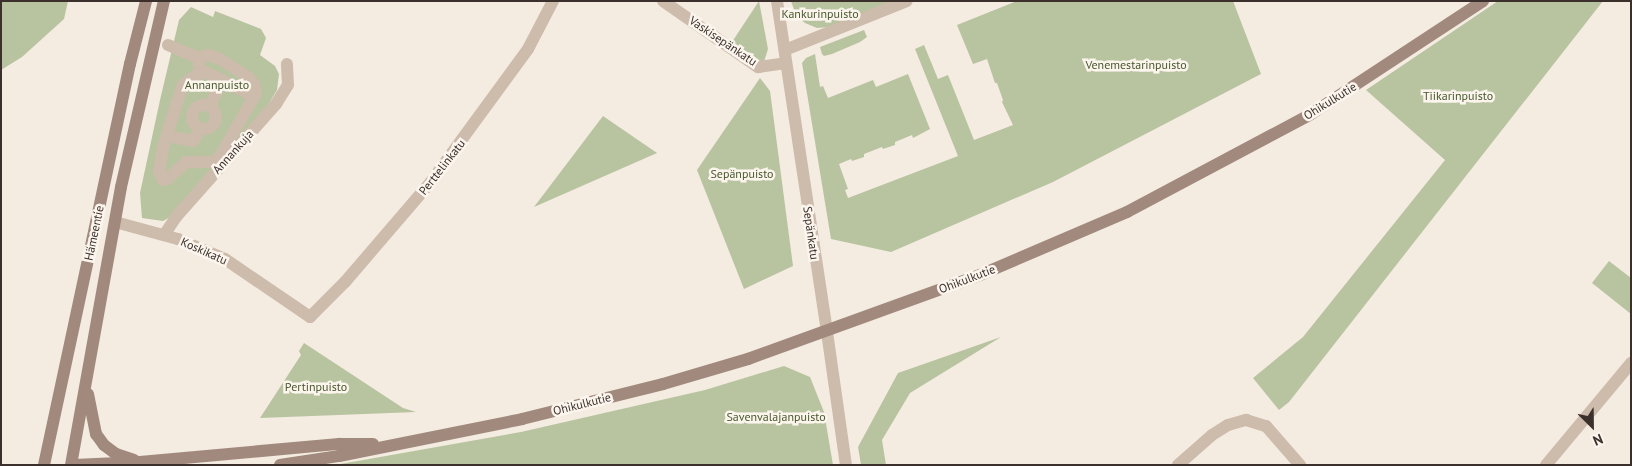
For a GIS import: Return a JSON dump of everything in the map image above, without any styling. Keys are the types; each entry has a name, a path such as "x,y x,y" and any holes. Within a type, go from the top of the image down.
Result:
{"main road":[{"name":"Hämeentie","path":"44,465 130,64 146,1"},
{"name":"Hämeentie","path":"73,465 114,222 147,68 164,1"},
{"name":"Ohikulkutie","path":"280,465 522,419 662,384 748,359 827,332 980,275 1127,212 1311,114 1483,1"},
{"path":"86,380 89,407 96,434 104,445 116,454 140,462"},
{"name":"Ohikulkutie","path":"73,465 140,462 339,444 403,443"}],"street":[{"name":"Perttelinkatu","path":"310,317 345,282 430,183 528,49 553,1"},
{"name":"Vaskisepänkatu","path":"663,1 758,67 907,1"},
{"name":"Sepänkatu","path":"777,1 846,465"},
{"path":"168,45 198,58 208,55 235,68 254,84 256,93 219,158 213,162 186,162 168,179 162,180 159,171 167,136 183,85 205,72 247,92 256,93"},
{"path":"198,58 201,74"},
{"name":"Annankuja","path":"164,235 176,216 276,104 288,85 287,64"},
{"path":"210,106 221,82 220,79"},
{"path":"199,106 210,106 216,112 216,120 212,126 201,128 194,124 193,114 199,106"},
{"path":"175,108 193,114"},
{"path":"167,136 193,141 201,128"},
{"name":"Koskikatu","path":"114,222 164,235 224,259 310,317"},
{"path":"1546,465 1631,363"},
{"path":"1178,465 1212,435 1228,425 1246,420 1266,426 1300,465"}],"green space":[{"path":"1,1 68,1 64,19 22,57 1,70"},
{"path":"759,1 768,49 763,65 732,42"},
{"name":"Kankurinpuisto","path":"791,1 892,1 829,27 817,28 805,23 796,15"},
{"name":"Venemestarinpuisto","path":"1017,1 1233,1 1261,74 1053,182 891,252 831,239 802,63 806,58 815,54 820,87 823,86 828,98 873,80 876,87 908,74 930,129 913,138 912,135 895,142 895,145 883,149 882,147 864,154 864,157 852,161 851,159 839,164 848,189 845,190 848,198 958,156 915,49 924,45 938,79 948,75 974,140 1013,125 1002,102 1003,100 987,59 973,64 957,25"},
{"name":"Tiikarinpuisto","path":"1498,1 1603,1 1289,402 1279,410 1253,378 1303,337 1445,160 1366,90"},
{"name":"Annanpuisto","path":"191,7 213,17 215,11 261,29 266,38 260,55 275,66 279,74 277,90 268,105 172,216 163,221 142,218 140,193 160,100 179,20"},
{"path":"864,30 867,37 860,42 832,54 824,56 822,54 820,47"},
{"name":"Sepänpuisto","path":"760,78 770,91 793,266 744,289 697,170"},
{"path":"603,116 657,153 534,207"},
{"path":"1609,261 1631,278 1631,314 1592,283"},
{"path":"1001,337 910,393 882,440 886,465 861,465 858,447 898,373"},
{"name":"Pertinpuisto","path":"304,343 403,408 416,412 260,418 301,355 299,351"},
{"name":"Savenvalajanpuisto","path":"784,366 810,377 824,412 833,465 335,465 521,432 705,390"}]}
